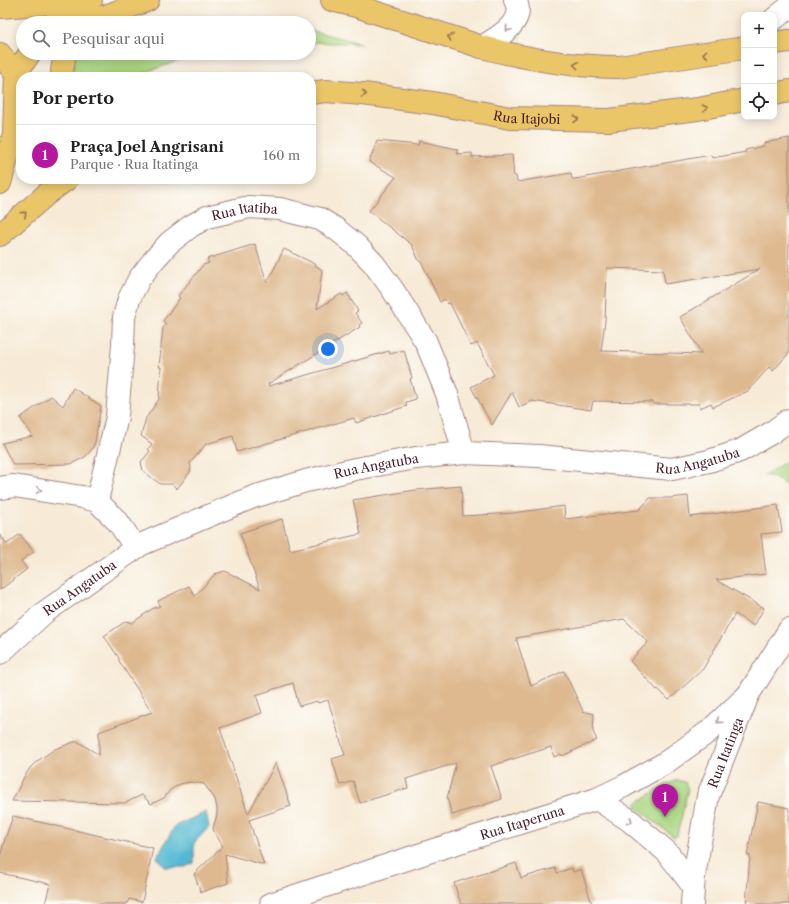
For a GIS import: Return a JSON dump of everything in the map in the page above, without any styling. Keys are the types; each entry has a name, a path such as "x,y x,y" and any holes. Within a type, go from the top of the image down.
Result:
{"main road":[{"path":"11,4 87,0"},
{"path":"61,16 87,0"},
{"path":"106,16 148,0"},
{"path":"332,0 356,6 482,48 562,63 599,67 619,67 741,47"},
{"path":"777,43 789,41"},
{"path":"0,54 16,74"},
{"path":"20,72 26,60"},
{"path":"62,72 64,60"},
{"name":"Rua Itajobi","path":"316,91 363,94 433,103 510,118 601,120 698,109 741,101"},
{"path":"777,93 789,91"},
{"path":"0,183 14,134 16,105"},
{"path":"0,235 49,186"}],"street":[{"path":"482,48 501,36 510,27 516,16 518,5 515,0"},
{"path":"777,17 789,7"},
{"name":"Rua Itatiba","path":"97,501 117,418 124,317 129,299 140,279 169,243 191,226 207,217 248,207 280,208 320,219 341,233 374,264 393,290 426,342 447,394 464,453"},
{"name":"Rua Angatuba","path":"0,653 45,612 136,548 196,520 253,497 306,481 355,469 408,459 464,453 540,456 672,469 709,461 740,451 772,434 789,420"},
{"path":"0,488 14,486 82,497 97,501 118,522 136,548"},
{"name":"Rua Itatinga","path":"693,895 694,876 708,796 748,695 789,630"},
{"name":"Rua Itaperuna","path":"271,904 434,850 597,799 665,763 708,732 748,695"},
{"name":"Rua Itatinga","path":"597,799 629,820 666,852 693,895"}],"green space":[{"path":"316,32 363,44 316,42"},
{"path":"74,60 181,60 146,72 71,72"},
{"path":"789,460 789,487 773,477 764,475"},
{"path":"678,780 685,782 688,789 677,836 674,837 636,806 638,802 665,785"}],"water":[{"path":"206,812 209,827 194,843 194,863 185,867 165,867 157,857 175,826"}],"building":[{"path":"789,138 789,353 773,371 769,367 748,391 713,407 711,403 700,408 699,404 653,404 653,402 593,401 591,410 532,401 519,407 512,392 492,425 471,387 494,375 477,343 471,346 450,303 448,304 445,299 440,302 412,245 369,211 396,177 369,162 377,141 418,145 419,141 457,149 457,154 472,153 472,157 512,155 514,176 516,176 517,182 571,173 572,179 575,179 711,155 712,158 746,152 745,150 764,146 764,143","holes":["607,268 663,270 665,284 760,269 680,317 702,354 601,351 605,321"]},
{"path":"255,244 267,283 284,249 311,262 322,270 317,309 341,294 343,296 347,293 358,311 355,313 362,323 359,325 360,327 268,384 269,386 389,351 390,354 404,350 416,399 406,402 407,406 356,423 354,418 237,452 233,436 206,444 190,463 190,472 177,489 172,484 160,484 143,471 141,462 150,451 148,449 152,444 141,436 146,418 159,399 161,367 159,367 163,328 166,324 163,321 180,298 178,296 203,265 209,263 207,259"},
{"path":"73,388 101,406 95,442 92,449 85,457 71,464 13,465 2,443 33,436 20,418 51,396 63,406"},
{"path":"461,486 463,516 513,513 564,506 565,519 639,510 650,498 688,496 690,517 778,505 782,532 761,534 766,574 716,580 764,608 754,626 735,614 703,669 669,700 658,689 657,690 630,661 648,642 624,619 516,638 531,686 564,671 583,711 594,714 593,732 597,740 562,756 561,754 554,757 551,747 491,766 502,799 452,815 447,798 456,763 406,779 408,788 360,803 353,781 340,785 332,759 345,755 328,700 318,703 317,701 299,706 293,683 256,695 262,713 220,728 248,814 276,763 291,806 249,820 264,865 225,854 228,883 201,892 194,874 223,846 213,828 217,815 215,799 204,784 190,782 180,784 170,790 164,798 151,804 142,795 125,803 12,801 30,768 55,749 77,741 99,755 99,732 152,712 104,636 126,621 132,623 152,609 160,606 158,601 189,586 195,596 215,574 225,571 260,589 240,533 282,519 290,550 361,534 353,500 416,490"},
{"path":"20,534 34,552 21,561 27,569 0,590 0,535 7,544"},
{"path":"758,802 789,808 789,904 746,904 750,855 747,855"},
{"path":"13,816 153,848 142,902 129,899 127,904 45,904 50,884 0,873 0,859 3,845"},
{"path":"516,863 521,878 555,868 557,873 572,868 573,872 581,869 592,904 461,904 454,883"}],"place":[{"name":"Praça Joel Angrisani","path":"665,817"}]}
